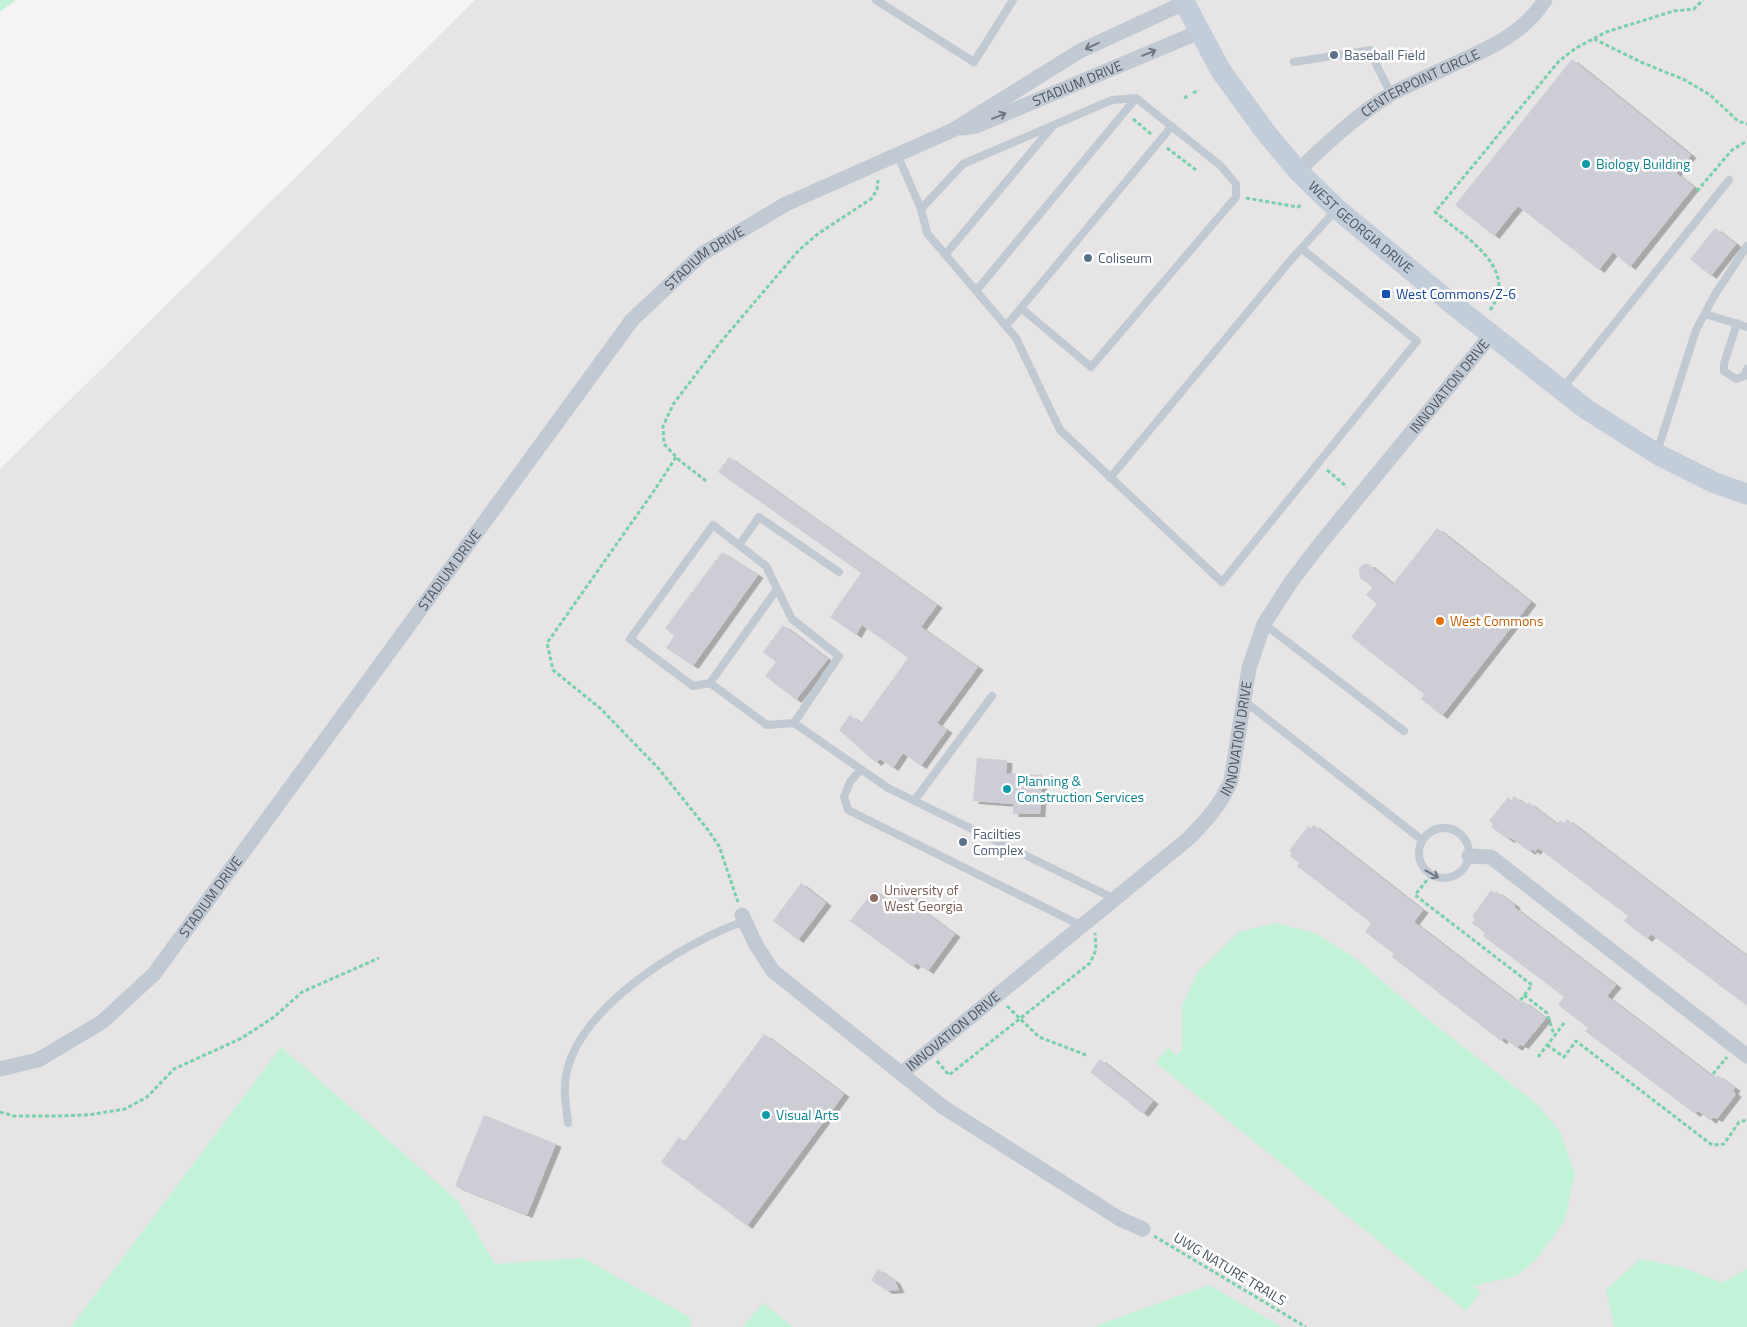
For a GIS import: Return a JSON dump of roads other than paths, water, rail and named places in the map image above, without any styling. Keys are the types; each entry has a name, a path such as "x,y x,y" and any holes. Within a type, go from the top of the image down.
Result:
{"street":[{"name":"CENTERPOINT CIRCLE","path":"1298,172 1356,119 1391,94 1487,50 1509,37 1525,25 1545,0"},
{"name":"WEST GEORGIA DRIVE","path":"1184,1 1199,32 1222,71 1267,134 1298,172 1337,209 1586,409 1657,454 1715,483 1747,494"},
{"name":"STADIUM DRIVE","path":"0,1069 38,1060 102,1022 154,974 632,320 702,254 786,204 953,130 1080,51 1184,1"},
{"name":"STADIUM DRIVE","path":"953,130 976,126 1199,32"},
{"name":"INNOVATION DRIVE","path":"902,1073 997,996 1088,928 1116,899 1188,839 1212,815 1225,796 1231,781 1236,760 1249,668 1264,624 1277,602 1320,544 1492,335"},
{"path":"1469,856 1490,857 1747,1056"},
{"path":"744,918 756,945 773,971 902,1073 943,1108 1120,1219 1143,1229"}],"lane":[{"path":"876,0 974,62 1013,0"},
{"path":"1294,62 1371,50 1376,66 1391,94"},
{"path":"976,292 1136,98"},
{"path":"921,209 963,164 1112,100 1136,98 1221,166 1236,184 1236,197 1091,367 1021,308"},
{"path":"945,255 1053,126"},
{"path":"1006,326 1172,126"},
{"path":"897,154 921,209 927,233 1016,338 1060,430 1222,582 1417,341 1302,249"},
{"path":"1562,390 1729,180"},
{"path":"1110,478 1337,209"},
{"path":"1657,454 1696,330 1747,246"},
{"path":"1705,314 1747,327"},
{"path":"1737,323 1724,364 1724,371 1736,379 1744,376 1747,369"},
{"path":"739,545 759,517 838,572"},
{"path":"777,589 710,683 693,686 630,639 713,525 766,566 792,619 838,656 794,723"},
{"path":"1264,624 1404,731"},
{"path":"710,683 767,725 794,723 888,788 1116,899"},
{"path":"914,801 992,696"},
{"path":"1243,700 1422,840"},
{"path":"861,769 850,782 844,797 848,810 1088,928"},
{"path":"1452,829 1465,839 1469,856 1462,870 1456,875 1440,878 1425,871 1419,856 1422,840 1435,830 1452,829"},
{"path":"568,1123 565,1084 573,1054 590,1025 620,992 716,931 744,918"}],"place":[{"name":"Baseball Field","path":"1334,55"},
{"name":"Biology Building","path":"1586,164"},
{"name":"Coliseum","path":"1088,258"},
{"name":"West Commons/Z-6","path":"1386,294"},
{"name":"West Commons","path":"1440,621"},
{"name":"Planning & Construction Services","path":"1007,789"},
{"name":"Facilties Complex","path":"963,842"},
{"name":"University of West Georgia","path":"874,898"},
{"name":"Visual Arts","path":"766,1115"}]}
